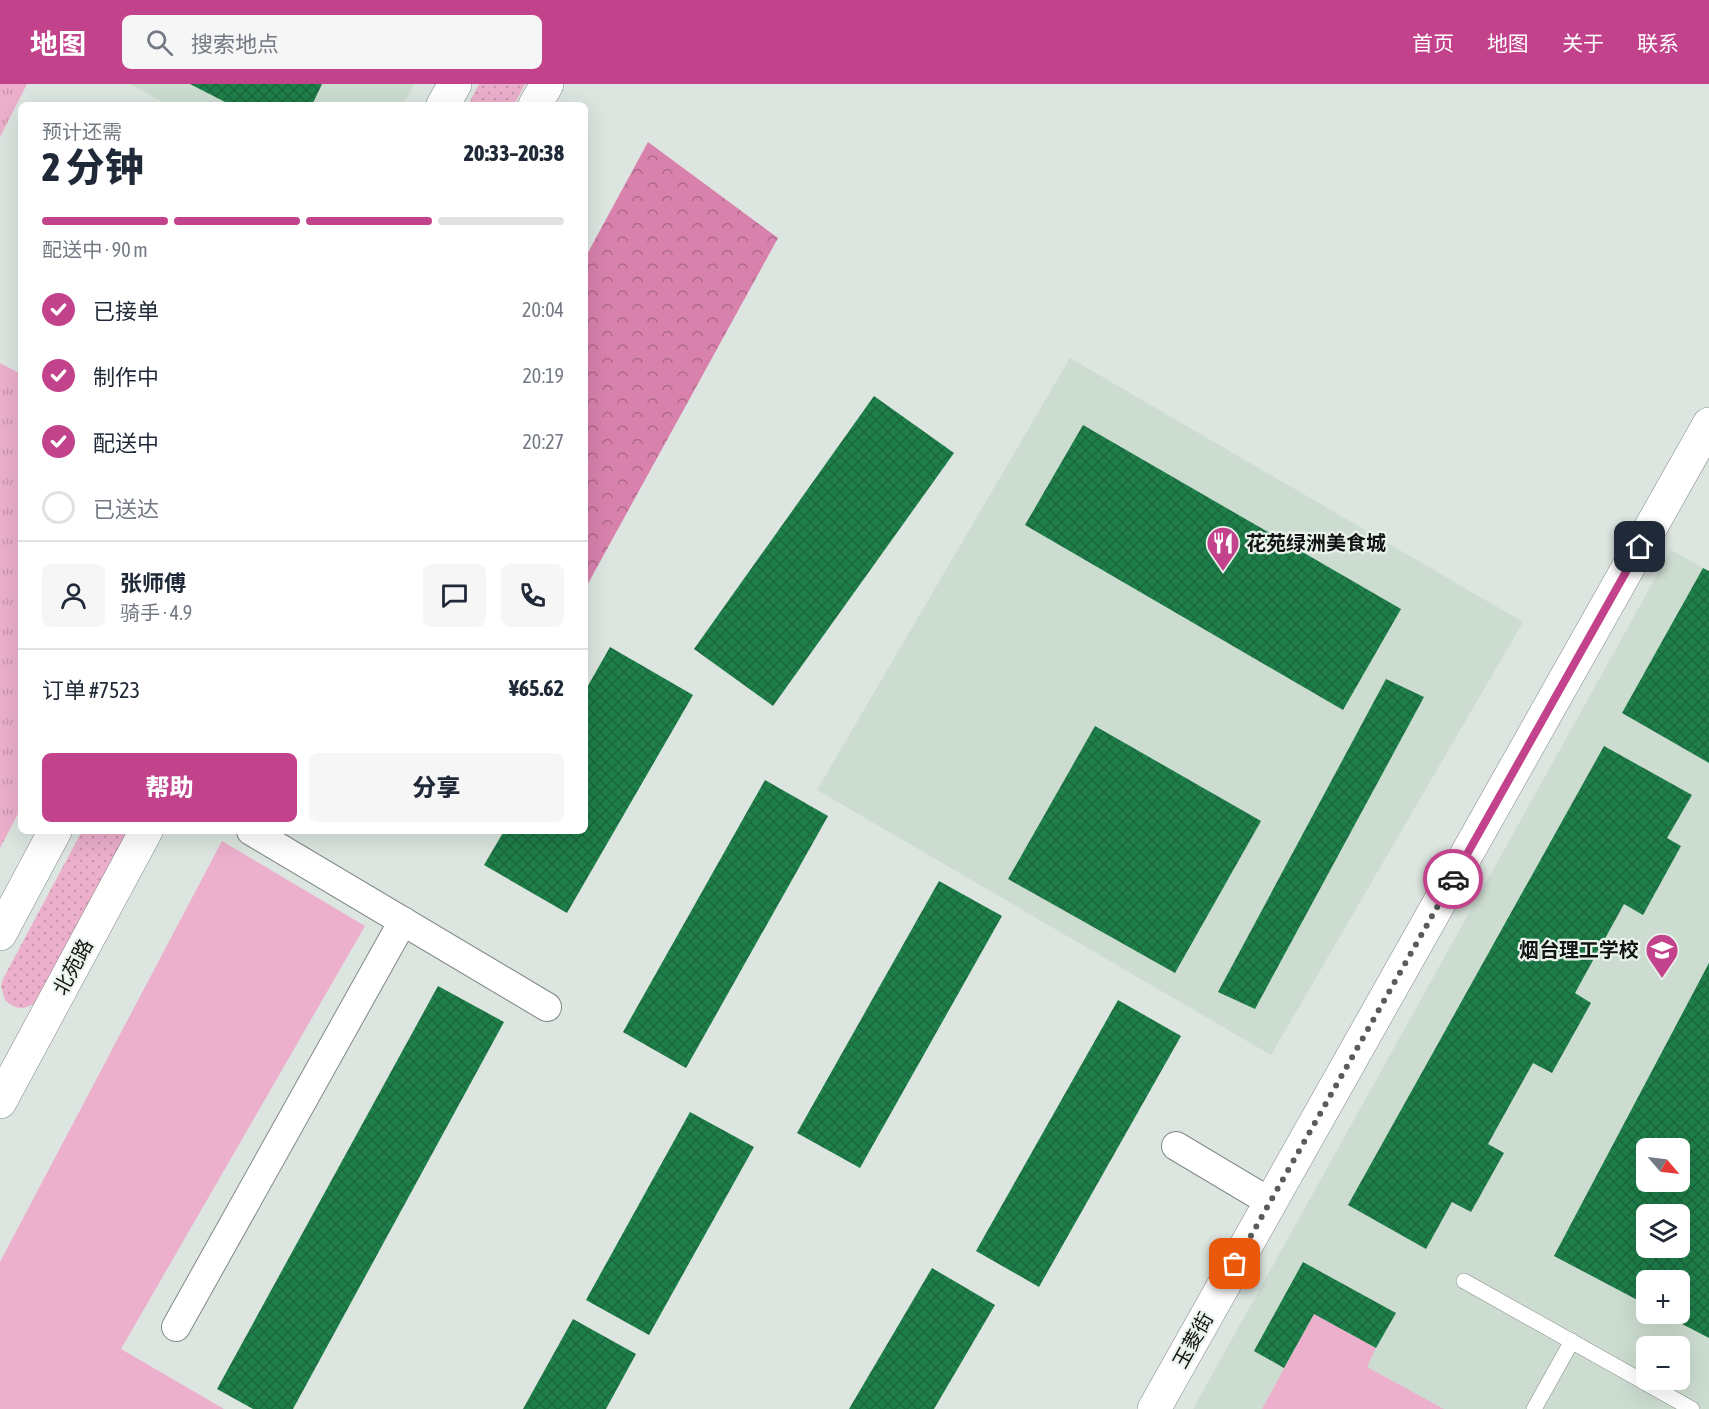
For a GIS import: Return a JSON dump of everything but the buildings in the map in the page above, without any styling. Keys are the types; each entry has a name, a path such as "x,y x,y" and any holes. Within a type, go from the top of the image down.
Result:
{"street":[{"path":"445,102 454,84"},
{"path":"538,102 547,84"},
{"name":"玉菱街","path":"1154,1409 1709,424"},
{"path":"0,934 53,834"},
{"name":"北苑路","path":"0,1102 144,834"},
{"path":"256,834 547,1006"},
{"path":"176,1327 403,921"},
{"path":"1176,1146 1270,1202"}],"lane":[{"path":"1464,1281 1691,1409"},
{"path":"1534,1409 1572,1341"}],"shaded area":[{"path":"130,84 414,84 405,102 163,102"},
{"path":"1070,358 1523,622 1271,1055 817,790"},
{"path":"1671,550 1709,571 1709,1409 1193,1409"}],"green space":[{"path":"0,84 27,84 0,137"},
{"path":"479,84 525,84 516,102 470,102"},
{"path":"648,142 778,238 588,584 588,252"},
{"path":"0,363 18,372 18,814 0,848"},
{"path":"80,834 126,834 38,1000 22,1008 9,1004 5,1000 1,986"},
{"path":"222,841 365,926 121,1349 224,1409 0,1409 0,1262"},
{"path":"1314,1314 1376,1348 1367,1367 1444,1409 1262,1409"}],"way so far":[{"path":"1235,1264 1453,879"}],"place":[{"name":"花苑绿洲美食城","path":"1223,572"},
{"name":"烟台理工学校","path":"1662,979"}],"route":[{"path":"1453,879 1640,547"}]}
